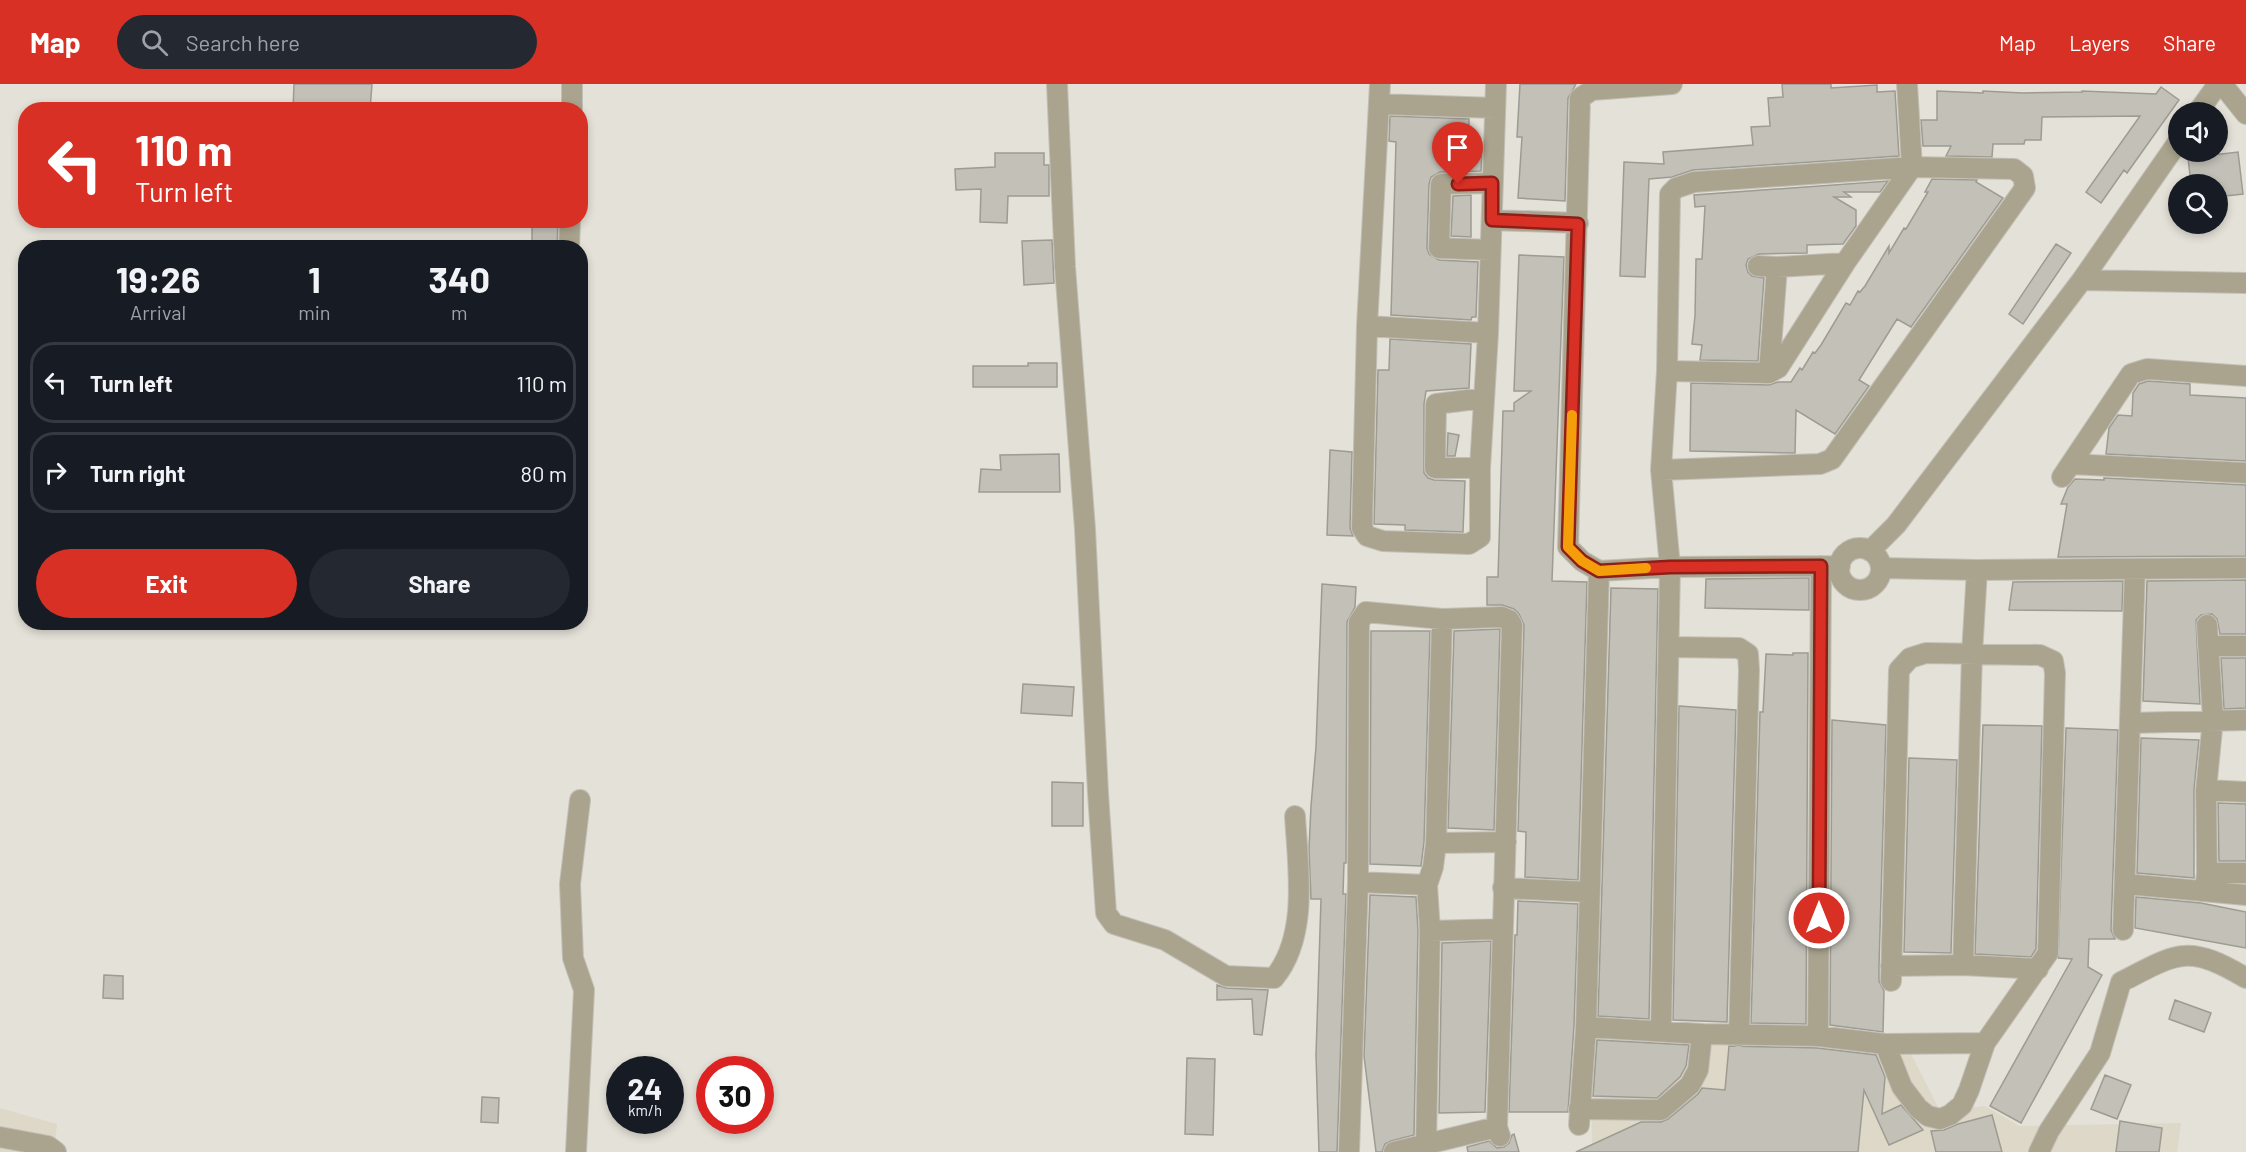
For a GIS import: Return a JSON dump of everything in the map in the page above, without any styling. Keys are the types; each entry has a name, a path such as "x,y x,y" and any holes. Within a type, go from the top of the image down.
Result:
{"street":[{"path":"572,84 572,102"},
{"path":"1057,84 1065,267 1085,530 1106,913 1113,924 1165,940 1226,976 1274,978 1284,966 1291,946 1298,908 1295,816"},
{"path":"1380,84 1366,326 1362,528 1366,536 1383,541 1469,544 1480,537 1480,468 1488,333 1496,84"},
{"path":"1672,84 1592,90 1580,98 1568,547 1582,561 1599,571 1670,567 1831,566 1842,560 1851,550 1857,549 1870,551 1879,561 1881,568 1880,575 1872,586 1859,590 1846,585 1831,566"},
{"path":"1667,371 1769,373 1782,363 1845,263 1912,167 1907,84"},
{"path":"2206,102 2220,84 2246,114"},
{"path":"1379,104 1495,108"},
{"path":"1870,551 1896,525 2082,280 2168,156"},
{"path":"1661,470 1820,465 1833,459 2025,188 2023,176 2014,169 1912,167 1694,182 1676,188 1671,194 1667,371 1661,470 1670,567 1661,1030"},
{"path":"1490,250 1439,248 1441,184 1492,183"},
{"path":"1492,220 1578,224"},
{"path":"1769,373 1768,266 1845,263"},
{"path":"2082,280 2246,283"},
{"path":"1366,326 1488,333"},
{"path":"2246,376 2147,369 2131,374 2067,471 2246,473"},
{"path":"1480,468 1435,468 1436,404 1484,398"},
{"path":"1818,1036 1831,566"},
{"path":"1881,568 1977,570 2246,568"},
{"path":"2123,930 2134,569"},
{"path":"1963,965 1972,654 1977,570"},
{"path":"1599,571 1588,892 1586,1026 1579,1117 1661,1110 1690,1085 1698,1070 1702,1034"},
{"path":"1349,1152 1358,882 1359,622 1366,612 1442,619 1502,617 1509,620 1512,625 1498,1132 1394,1152"},
{"path":"1426,1146 1430,931 1427,885 1436,843 1442,619"},
{"path":"2206,881 2206,790 2213,719 2207,625"},
{"path":"2208,646 2246,646"},
{"path":"1670,647 1740,648 1748,654 1738,1036"},
{"path":"1885,1044 1902,1087 1918,1108 1928,1116 1940,1119 1950,1115 1962,1105 1985,1043 2038,969 2048,953 2049,939 2055,673 2053,661 2040,655 1926,653 1910,658 1899,670 1891,973 1963,965 2038,969"},
{"path":"2131,723 2213,719 2246,720"},
{"path":"2206,790 2246,792"},
{"path":"576,1152 584,990 573,958 570,884 580,800"},
{"path":"1436,843 1506,842"},
{"path":"2126,884 2206,881 2246,873"},
{"path":"2206,881 2246,895"},
{"path":"1358,882 1427,885"},
{"path":"1503,888 1588,892"},
{"path":"1430,931 1502,929"},
{"path":"2039,1152 2049,1131 2100,1053 2121,982 2153,965 2184,954 2197,956 2231,969 2246,978"},
{"path":"1586,1026 1738,1036 1818,1036 1885,1044 1985,1043"},
{"path":"0,1137 48,1146 56,1152"}],"shaded area":[{"path":"1591,1030 1908,1048 1940,1111 1985,1106 2019,1126 2181,1123 2177,1152 1592,1152"},
{"path":"0,1108 57,1124 54,1152 0,1152"}],"building":[{"path":"294,84 372,84 371,102 293,102"},
{"path":"1520,84 1576,84 1568,98 1565,201 1518,198 1522,137 1517,137"},
{"path":"1782,84 1831,84 1831,88 1877,85 1877,92 1895,91 1899,156 1693,170 1672,177 1649,179 1645,277 1620,276 1624,162 1664,164 1663,152 1753,145 1751,127 1770,126 1768,98 1783,97"},
{"path":"2161,87 2179,100 2168,102 2168,115 2127,173 2124,170 2101,203 2086,192 2140,116 2042,117 2041,140 2025,140 2024,144 1993,144 1992,157 1946,156 1951,146 1923,146 1921,120 1937,120 1937,91 2023,93 2082,91 2156,94"},
{"path":"1390,116 1469,119 1468,149 1482,150 1481,171 1440,172 1431,177 1429,184 1427,248 1429,254 1439,260 1478,262 1476,317 1472,317 1471,320 1391,315 1396,142 1389,141"},
{"path":"2238,152 2243,194 2228,196 2228,174 2190,174 2188,162 2228,162 2228,153"},
{"path":"995,153 1044,153 1044,165 1049,165 1049,196 1008,196 1007,223 980,222 981,189 956,190 955,169 995,167"},
{"path":"1932,179 1977,180 1976,182 2003,198 1911,327 1897,319 1859,380 1869,386 1835,434 1796,410 1795,453 1690,451 1691,383 1769,385 1791,382 1800,368 1802,370 1813,352 1815,353 1821,345 1846,303 1850,305 1858,291 1860,292 1865,286 1889,246 1889,253 1904,228 1906,229 1928,192 1925,192"},
{"path":"1888,181 1880,192 1844,192 1851,197 1834,197 1856,210 1856,226 1843,244 1807,245 1807,253 1759,254 1748,259 1746,265 1748,272 1752,276 1764,278 1758,361 1700,360 1702,345 1692,344 1696,259 1702,259 1705,206 1695,207 1694,195"},
{"path":"1471,195 1471,237 1451,236 1453,196"},
{"path":"532,228 558,228 557,240 532,240"},
{"path":"1052,240 1054,283 1024,285 1022,241"},
{"path":"2056,244 2071,253 2023,324 2009,314"},
{"path":"1519,255 1564,257 1552,581 1587,582 1578,880 1525,877 1526,832 1518,831 1524,625 1514,609 1502,605 1487,605 1487,577 1498,577 1503,411 1514,411 1514,403 1531,391 1514,391"},
{"path":"1390,339 1471,344 1469,388 1426,391 1424,404 1424,473 1428,478 1434,480 1465,481 1463,532 1405,530 1405,525 1374,524 1378,370 1389,370"},
{"path":"1028,363 1057,363 1057,387 973,387 973,366 1028,366"},
{"path":"2148,381 2190,384 2190,395 2246,398 2246,461 2106,454 2109,428 2118,415 2132,416 2133,393 2139,384"},
{"path":"1448,433 1459,435 1455,456 1447,456"},
{"path":"1330,450 1352,452 1350,528 1353,536 1327,535"},
{"path":"1059,454 1060,492 979,492 981,469 1001,470 1000,455"},
{"path":"2104,478 2246,485 2246,556 2058,557 2067,504 2061,504 2068,487 2075,479 2104,480"},
{"path":"1809,578 1809,610 1705,608 1706,579"},
{"path":"2246,580 2246,634 2220,634 2217,619 2212,614 2201,615 2196,620 2200,704 2143,701 2147,581"},
{"path":"2123,581 2122,611 2009,610 2013,582"},
{"path":"1322,584 1356,587 1355,607 1347,622 1346,863 1344,863 1343,894 1346,894 1337,1152 1319,1152 1316,1055 1321,899 1311,899 1309,849 1316,747"},
{"path":"1611,588 1658,589 1649,1019 1598,1016"},
{"path":"1500,629 1494,830 1448,828 1454,631"},
{"path":"1371,631 1430,631 1424,842 1421,866 1370,864"},
{"path":"1793,653 1808,653 1806,1024 1751,1023 1760,712 1763,712 1766,654 1793,655"},
{"path":"2221,658 2246,658 2246,708 2224,709"},
{"path":"1023,684 1074,687 1072,716 1021,713"},
{"path":"1679,706 1736,710 1727,1022 1673,1020"},
{"path":"1832,720 1886,725 1879,966 1879,981 1884,991 1883,1032 1830,1025"},
{"path":"1983,725 2042,726 2036,949 2031,957 1975,954"},
{"path":"2066,728 2118,730 2111,930 2115,939 2089,939 2088,967 2102,975 2021,1123 1990,1106 2072,959 2058,958"},
{"path":"2141,738 2199,740 2194,789 2194,878 2137,873"},
{"path":"1909,758 1957,760 1951,953 1904,952"},
{"path":"1052,782 1083,783 1083,826 1052,826"},
{"path":"2218,803 2246,804 2246,861 2219,861"},
{"path":"1370,895 1416,897 1418,931 1414,1135 1385,1144 1382,1152 1376,1152 1364,1056"},
{"path":"2136,897 2201,903 2246,912 2246,948 2135,928"},
{"path":"1518,901 1578,904 1574,1026 1568,1112 1509,1112"},
{"path":"1491,941 1485,1112 1439,1113 1442,943"},
{"path":"104,975 123,976 123,999 103,998"},
{"path":"1217,985 1226,988 1268,990 1262,1035 1254,1034 1252,999 1217,1000"},
{"path":"2175,1000 2211,1013 2204,1032 2169,1019"},
{"path":"1597,1040 1689,1045 1686,1066 1680,1077 1657,1098 1593,1096"},
{"path":"1729,1046 1817,1048 1876,1055 1885,1077 1882,1114 1901,1105 1923,1130 1889,1145 1864,1090 1858,1152 1576,1152 1641,1122 1661,1122 1668,1119 1702,1088 1725,1090"},
{"path":"1187,1058 1215,1059 1213,1135 1185,1134"},
{"path":"2105,1075 2131,1085 2117,1119 2091,1109"},
{"path":"482,1097 499,1098 498,1123 481,1122"},
{"path":"1992,1115 2002,1152 1936,1152 1931,1131 1944,1130"},
{"path":"2120,1121 2162,1128 2159,1152 2116,1152"},
{"path":"1514,1134 1519,1152 1468,1152 1467,1147 1489,1141 1497,1148 1504,1147"}],"slow traffic":[{"path":"1572,415 1568,547 1582,561 1599,571 1646,568"}],"route":[{"path":"1458,184 1492,183 1492,220 1578,224 1568,547 1582,561 1599,571 1670,567 1821,566 1819,918"}]}
